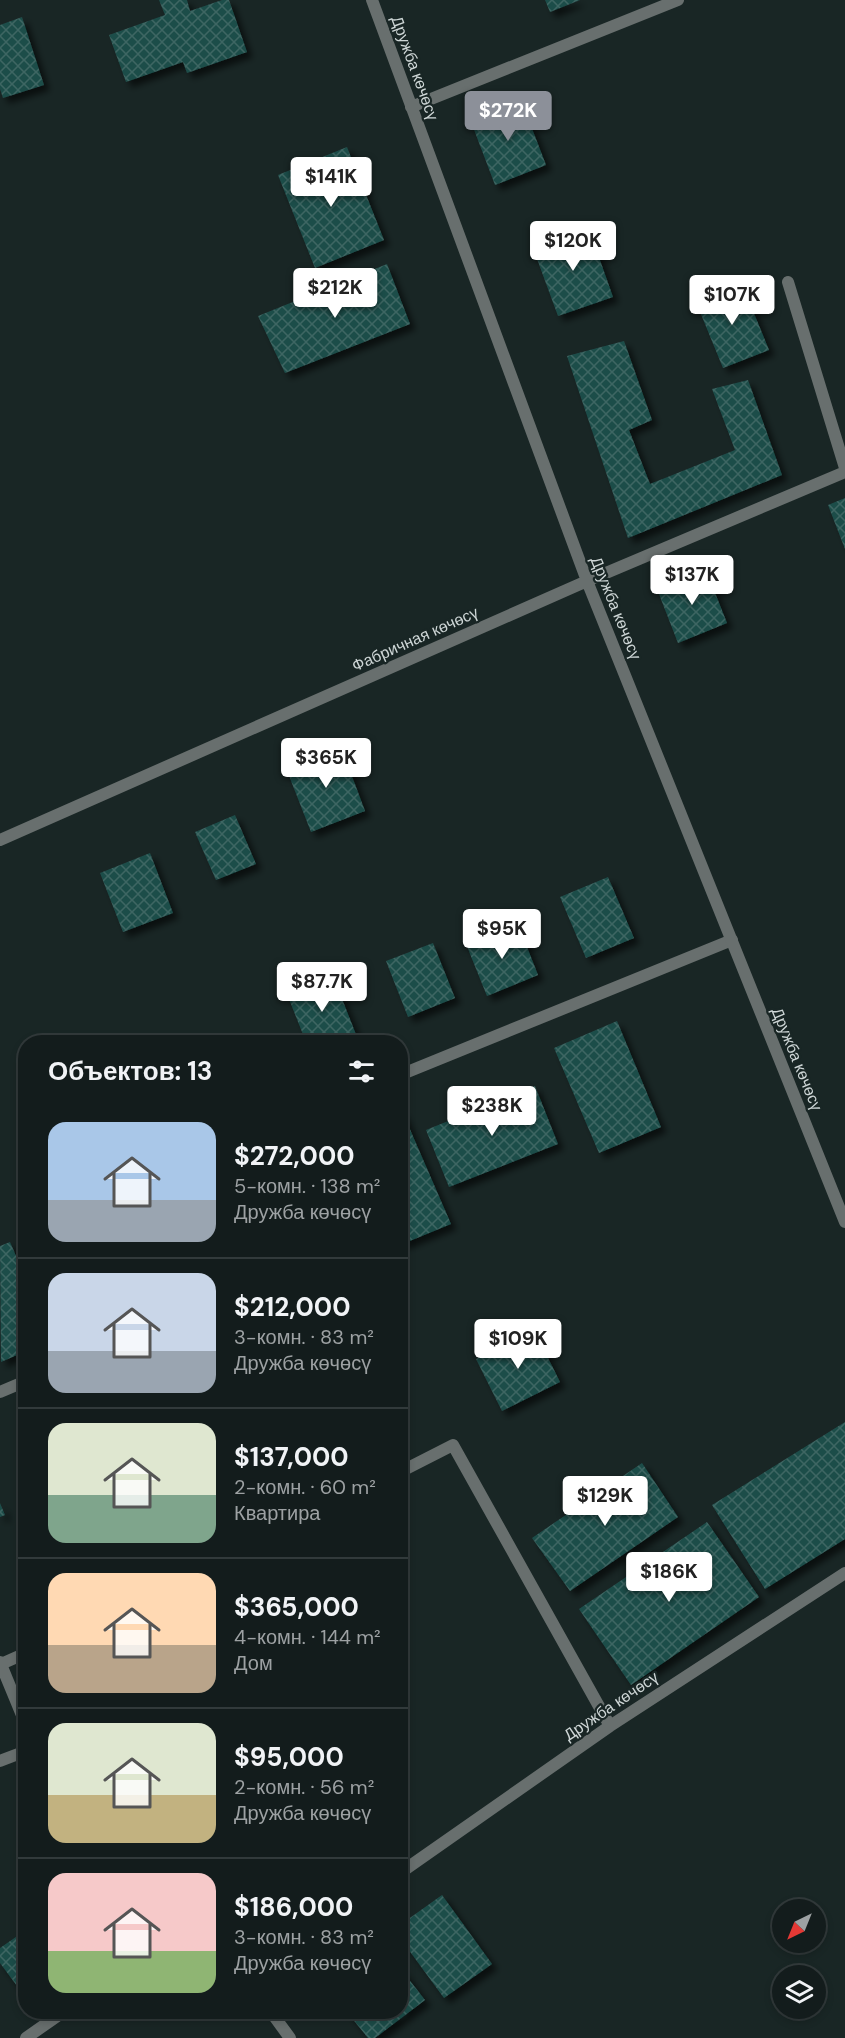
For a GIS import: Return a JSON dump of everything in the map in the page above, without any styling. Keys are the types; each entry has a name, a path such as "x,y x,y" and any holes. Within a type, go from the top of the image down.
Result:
{"street":[{"name":"Дружба көчөсү","path":"372,0 587,581 845,1222"},
{"path":"411,107 678,0"},
{"path":"788,282 845,470"},
{"name":"Фабричная көчөсү","path":"0,840 587,581 845,470"},
{"path":"408,1072 732,940"},
{"path":"0,1392 18,1384"},
{"path":"408,1468 453,1445 610,1726"},
{"name":"Дружба көчөсү","path":"408,1867 610,1726 845,1573"},
{"path":"18,1656 0,1663 18,1706"},
{"path":"0,1761 18,1754"},
{"path":"26,2038 53,2019"},
{"path":"276,2019 290,2038"}],"building":[{"path":"159,0 187,0 190,11 222,0 229,0 247,52 187,73 183,62 126,82 109,35 165,15"},
{"path":"545,0 580,0 550,12"},
{"path":"22,17 44,85 3,98 0,89 0,25"},
{"path":"521,100 546,165 495,185 470,119"},
{"path":"347,147 384,240 315,268 278,175"},
{"path":"589,229 613,297 558,316 533,248"},
{"path":"387,264 410,324 285,373 258,316"},
{"path":"742,284 769,350 723,368 696,302"},
{"path":"624,341 652,420 629,430 650,484 735,450 712,389 748,380 782,475 628,538 567,356"},
{"path":"845,498 845,549 828,505"},
{"path":"706,570 727,623 678,643 657,589"},
{"path":"341,747 365,811 311,832 286,768"},
{"path":"235,815 256,864 216,880 195,832"},
{"path":"150,853 173,913 123,932 100,873"},
{"path":"608,877 634,938 586,958 560,897"},
{"path":"518,924 538,975 487,996 466,944"},
{"path":"433,943 455,998 408,1017 386,961"},
{"path":"333,976 356,1035 303,1035 287,994"},
{"path":"617,1021 661,1127 599,1153 554,1048"},
{"path":"535,1086 558,1144 449,1187 426,1130"},
{"path":"408,1125 451,1224 408,1242"},
{"path":"10,1242 18,1260 18,1355 1,1362 0,1246"},
{"path":"534,1330 560,1382 502,1411 476,1359"},
{"path":"845,1422 845,1539 765,1589 712,1505"},
{"path":"642,1463 678,1517 570,1591 532,1538"},
{"path":"0,1503 5,1515 0,1517"},
{"path":"707,1522 759,1597 631,1685 579,1609"},
{"path":"442,1895 492,1964 444,1998 408,1949 408,1919"},
{"path":"18,1936 18,1987 0,1963 0,1948"},
{"path":"408,1978 425,2000 408,2013"},
{"path":"353,2019 400,2019 375,2038 368,2038"}]}
